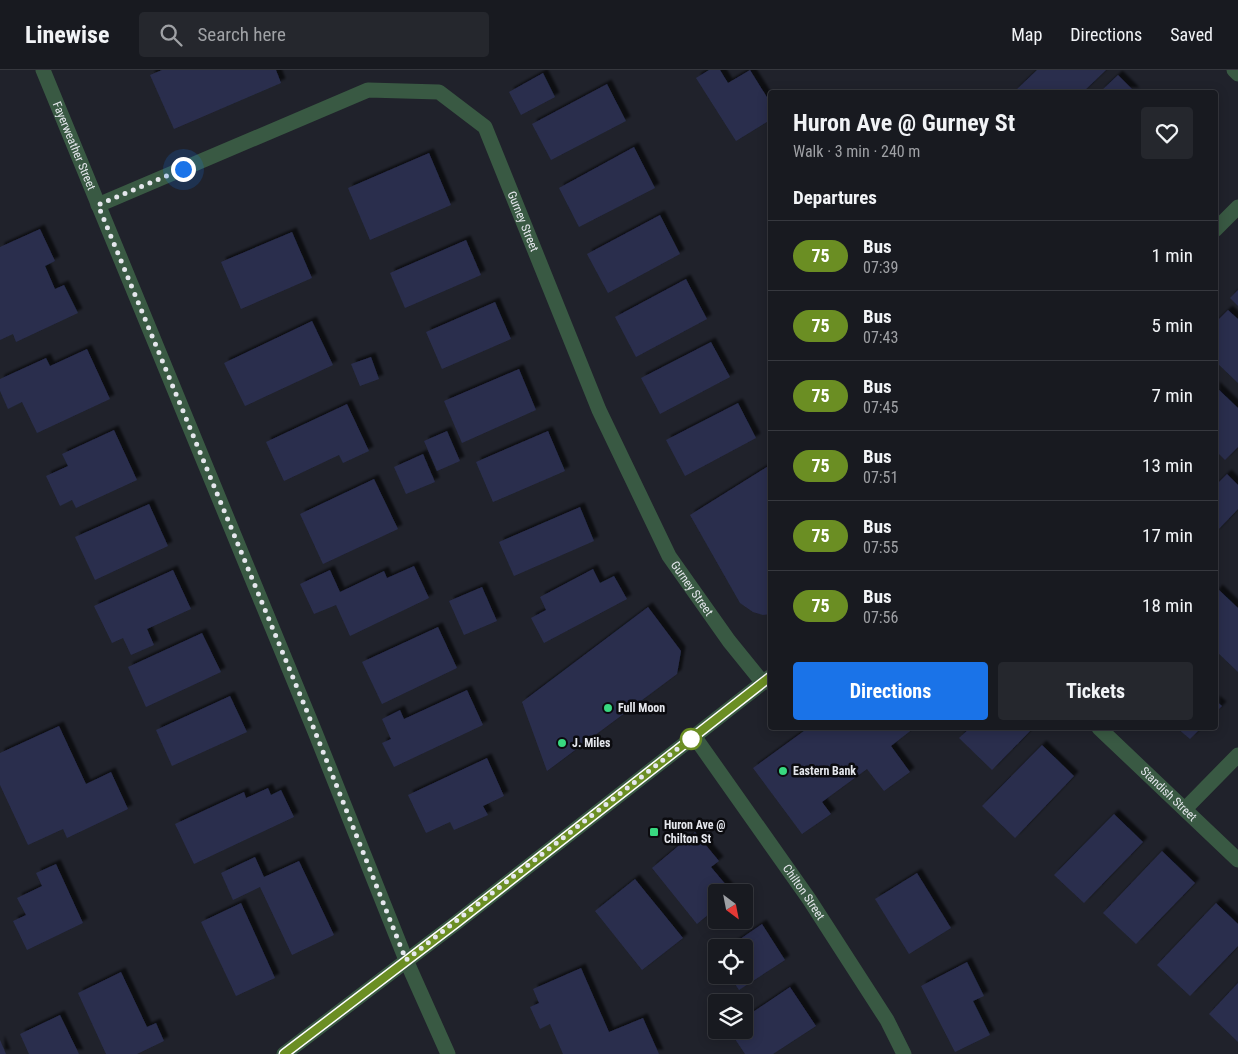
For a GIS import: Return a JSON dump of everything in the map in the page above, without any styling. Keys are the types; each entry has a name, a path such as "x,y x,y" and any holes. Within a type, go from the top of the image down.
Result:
{"street":[{"name":"Fayerweather Street","path":"43,70 312,723 406,960 448,1054"},
{"path":"1234,70 1238,74"},
{"name":"Gurney Street","path":"98,205 368,90 439,92 485,127 599,410 669,556 729,640 766,680"},
{"path":"1218,227 1238,207"},
{"path":"284,1054 766,680"},
{"name":"Standish Street","path":"1101,730 1238,860"},
{"name":"Chilton Street","path":"694,736 809,899 887,1020 904,1054"},
{"path":"1185,809 1238,755"}],"building":[{"path":"162,70 276,70 281,83 174,129 150,75"},
{"path":"709,70 720,70 728,83 750,70 768,99 768,121 736,141 696,78"},
{"path":"1037,70 1106,70 1085,90 1016,90"},
{"path":"543,73 555,97 521,115 509,92"},
{"path":"1118,75 1133,90 1102,90"},
{"path":"607,84 626,121 551,160 532,124"},
{"path":"634,147 655,188 579,227 559,188"},
{"path":"429,153 451,205 370,240 348,188"},
{"path":"660,215 680,254 608,293 587,254"},
{"path":"40,229 55,261 45,266 55,289 64,285 78,313 16,342 13,334 0,340 0,247"},
{"path":"292,232 312,278 241,309 221,262"},
{"path":"466,240 481,275 405,308 390,273"},
{"path":"686,279 707,319 636,357 615,317"},
{"path":"1238,290 1238,306 1230,298"},
{"path":"495,302 511,339 442,369 426,332"},
{"path":"1228,310 1238,319 1238,383 1218,364 1218,320"},
{"path":"312,321 333,365 245,406 224,363"},
{"path":"711,342 730,377 660,414 641,378"},
{"path":"87,349 110,399 37,433 22,402 8,409 0,391 0,379 46,358 50,366"},
{"path":"371,357 379,379 360,386 351,364"},
{"path":"519,369 536,410 462,443 444,401"},
{"path":"1218,389 1238,408 1238,447 1225,460 1218,453"},
{"path":"738,403 756,438 685,476 666,440"},
{"path":"347,404 369,451 343,463 339,455 284,481 266,442"},
{"path":"114,430 137,480 76,508 72,500 60,506 46,476 68,466 62,454"},
{"path":"447,431 460,461 437,471 424,441"},
{"path":"548,431 565,471 493,502 476,462"},
{"path":"423,454 435,482 406,494 394,467"},
{"path":"768,466 768,614 753,612 740,603 690,515"},
{"path":"1227,474 1238,485 1238,509 1218,530 1218,483"},
{"path":"374,479 398,529 323,564 300,514"},
{"path":"149,504 168,546 95,580 75,537"},
{"path":"580,507 594,541 514,576 499,542"},
{"path":"414,566 429,598 350,636 336,605 314,614 300,584 330,570 340,592 384,571 387,578"},
{"path":"593,569 600,583 614,576 627,599 544,643 531,618 546,610 540,597"},
{"path":"173,570 191,609 147,629 154,645 131,655 123,638 112,643 94,606"},
{"path":"482,587 497,621 464,635 449,601"},
{"path":"1218,589 1238,608 1238,672 1218,653"},
{"path":"648,607 681,651 677,674 547,771 522,702"},
{"path":"438,627 457,668 382,704 362,662"},
{"path":"202,633 221,672 146,707 128,667"},
{"path":"467,690 483,725 394,767 382,743 391,739 382,719 400,710 404,719"},
{"path":"230,696 247,732 172,766 156,730"},
{"path":"59,726 86,784 111,772 128,809 67,838 63,829 28,845 0,785 0,753"},
{"path":"805,730 911,730 891,746 910,772 884,791 867,769 822,802 831,814 802,834 753,768"},
{"path":"968,730 1031,730 992,770 959,738"},
{"path":"1179,730 1199,730 1190,739"},
{"path":"1042,745 1074,776 1015,838 982,806"},
{"path":"487,758 504,796 483,806 488,815 454,830 450,822 426,833 408,795"},
{"path":"268,788 271,795 281,790 294,817 194,864 175,824 244,792 246,798"},
{"path":"1114,814 1143,842 1084,903 1054,875"},
{"path":"695,832 719,861 711,867 725,884 708,884 708,915 697,924 652,868"},
{"path":"1162,851 1195,883 1136,944 1103,913"},
{"path":"255,857 264,877 299,861 334,935 292,955 260,887 233,900 221,873"},
{"path":"56,864 83,923 27,950 13,921 26,915 17,898 42,886 36,873"},
{"path":"917,873 951,928 909,954 875,899"},
{"path":"635,879 683,938 642,970 595,911"},
{"path":"241,903 275,978 236,996 201,922"},
{"path":"1216,903 1238,924 1238,946 1190,996 1157,965"},
{"path":"762,924 785,960 753,981 753,939 740,939"},
{"path":"967,962 984,996 973,1001 990,1035 955,1052 921,986"},
{"path":"581,968 609,1032 643,1018 659,1054 563,1054 550,1024 540,1029 530,1007 539,1003 533,989"},
{"path":"121,972 147,1027 156,1023 164,1041 137,1054 106,1054 78,993"},
{"path":"1238,983 1238,1042 1209,1014"},
{"path":"735,984 748,984 739,990"},
{"path":"790,987 816,1026 773,1054 745,1054 735,1039 753,1039 753,1012"},
{"path":"60,1015 79,1054 29,1054 20,1034"},
{"path":"0,1040 6,1054 0,1054"}],"bus line":[{"name":"75","path":"284,1054 456,923 768,679"}],"place":[{"name":"Full Moon","path":"608,708"},
{"name":"J. Miles","path":"562,743"},
{"name":"Eastern Bank","path":"783,771"},
{"name":"Huron Ave @ Chilton St","path":"654,832"}],"route":[{"path":"183,169 98,205 308,714 406,960 694,736 691,739"}]}
